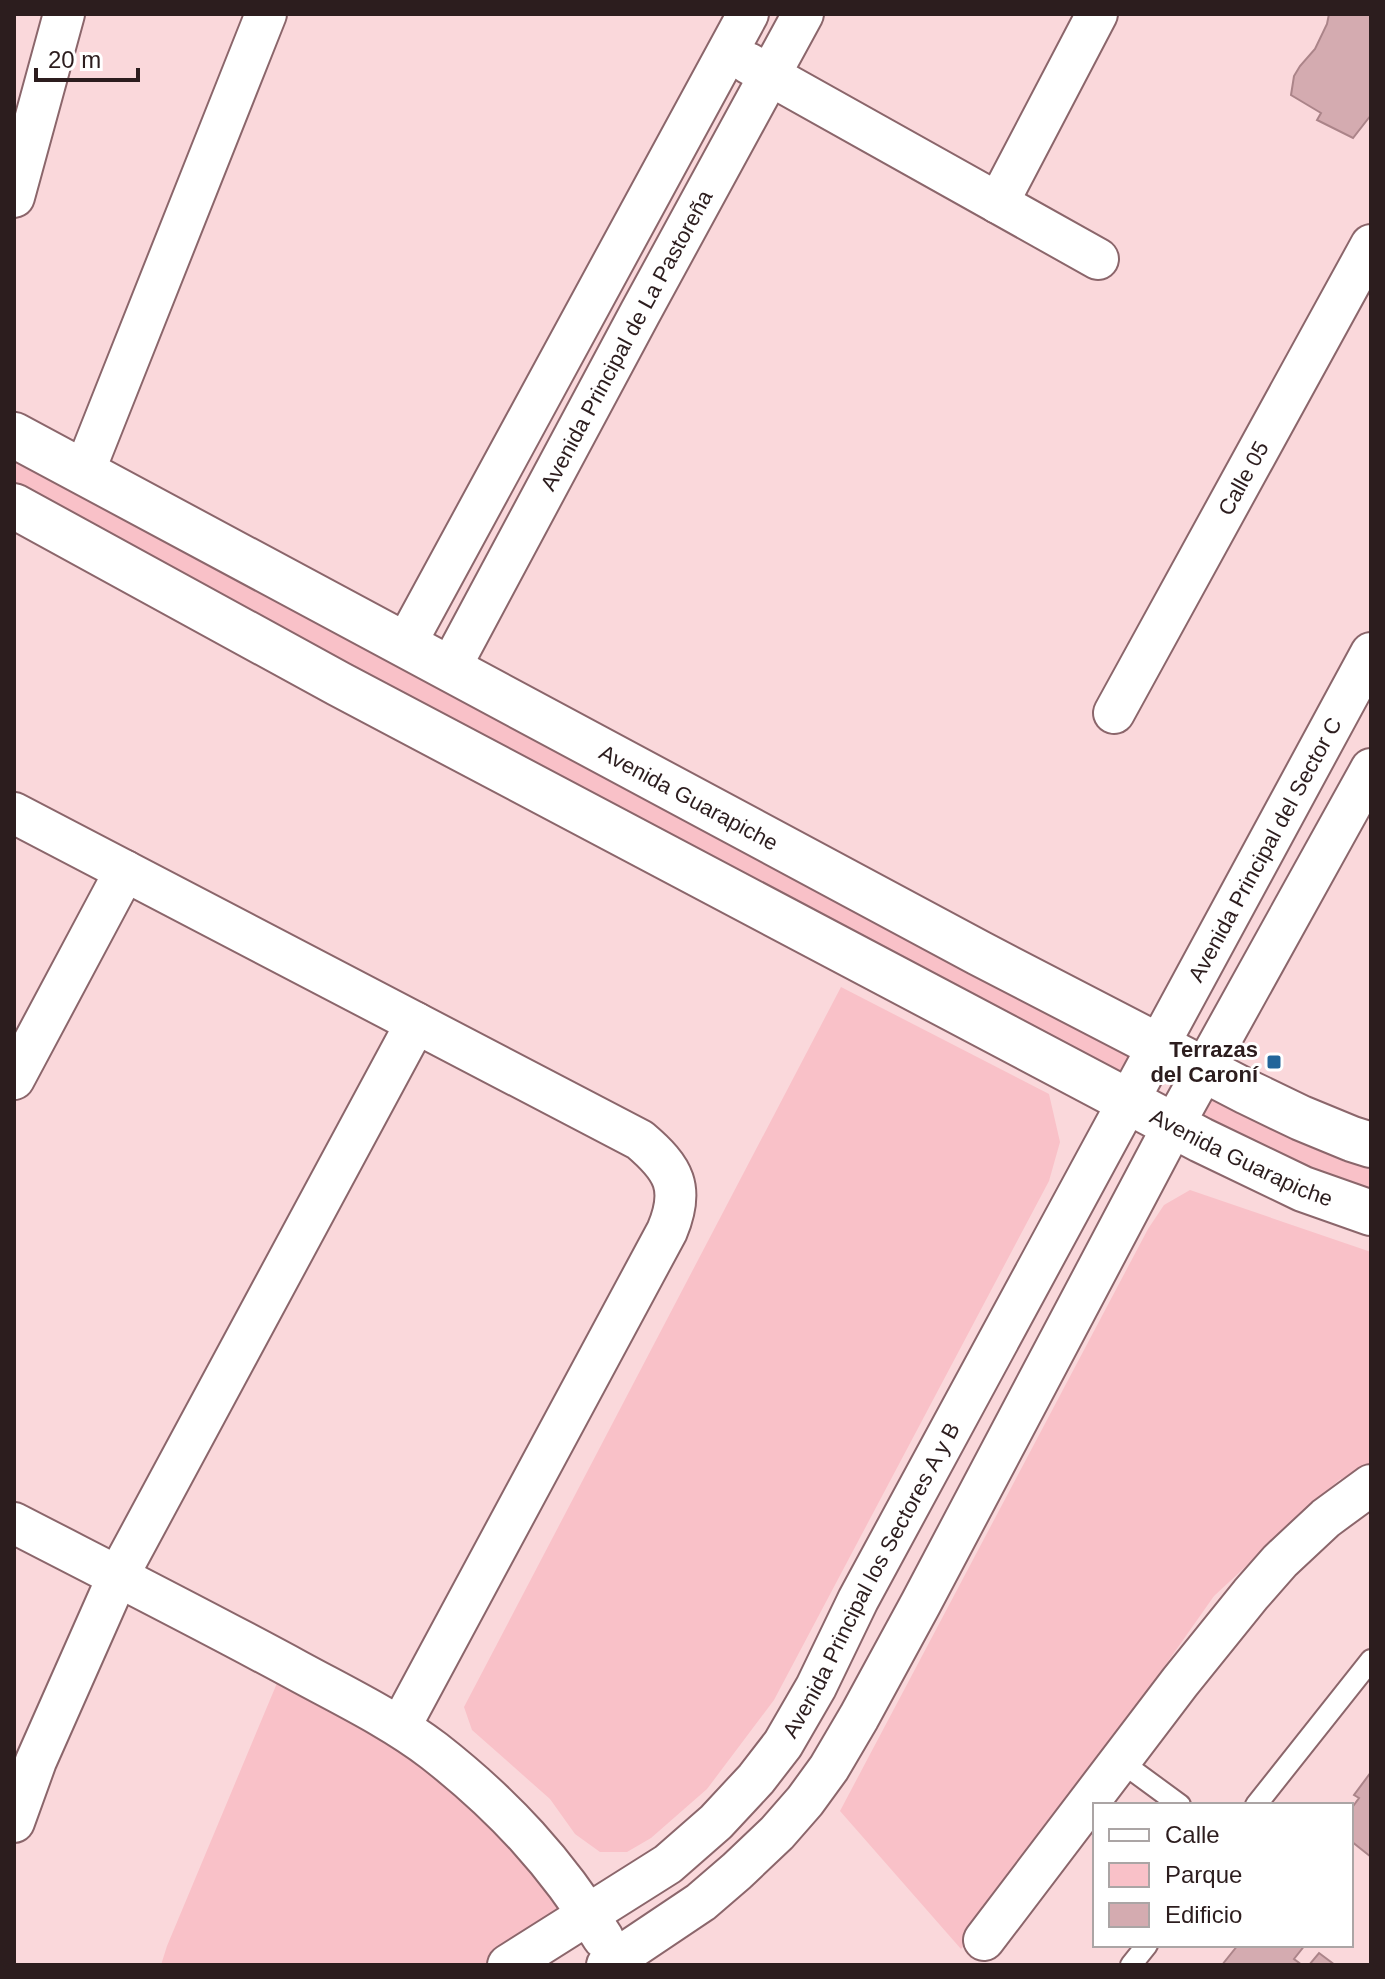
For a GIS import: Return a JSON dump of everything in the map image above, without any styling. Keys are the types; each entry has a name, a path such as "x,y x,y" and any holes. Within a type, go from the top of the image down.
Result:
{"street":[{"path":"14,197 64,14"},
{"path":"84,472 266,14"},
{"path":"405,645 748,14"},
{"name":"Avenida Principal de La Pastoreña","path":"450,668 803,14"},
{"path":"998,203 1097,14"},
{"path":"727,51 1098,259"},
{"name":"Calle 05","path":"1114,713 1371,245"},
{"name":"Avenida Guarapiche","path":"14,435 1204,1071 1301,1118 1371,1145"},
{"name":"Avenida Guarapiche","path":"14,506 339,684 1173,1126 1303,1189 1371,1213"},
{"name":"Avenida Principal del Sector C","path":"1127,1101 1371,653"},
{"path":"14,1523 265,1653 400,1727 433,1751 510,1816 543,1852 589,1914 614,1963 701,1902 737,1871 805,1801 829,1768 921,1603 1173,1126 1371,769"},
{"path":"14,813 640,1140 665,1164 673,1179 677,1193 676,1210 667,1231 400,1727"},
{"path":"14,1079 125,871"},
{"path":"14,1822 36,1761 118,1576 416,1023"},
{"name":"Avenida Principal los Sectores A y B","path":"508,1965 668,1864 716,1822 783,1744 1127,1101"},
{"path":"984,1940 1198,1660 1280,1561 1326,1518 1371,1485"}],"lane":[{"path":"1258,1803 1371,1660"},
{"path":"1120,1761 1177,1803"},
{"path":"1131,1965 1145,1947"}],"green space":[{"path":"14,435 1158,1046 1127,1101 14,506"},
{"path":"841,987 1049,1094 1060,1142 1049,1181 774,1700 707,1789 651,1838 627,1852 600,1852 575,1834 550,1799 472,1730 464,1707"},
{"path":"1204,1071 1371,1145 1371,1213 1173,1126"},
{"path":"1190,1190 1371,1252 1371,1465 1339,1480 1214,1596 1034,1852 961,1949 840,1811 1148,1229 1164,1205"},
{"path":"285,1664 400,1727 589,1914 508,1965 161,1965"}],"building":[{"path":"1329,14 1371,14 1371,115 1353,138 1317,120 1321,113 1291,95 1294,76 1315,49"},
{"path":"1371,1772 1371,1857 1353,1843 1353,1806 1359,1798 1354,1795"},
{"path":"1236,1947 1303,1947 1294,1959 1302,1965 1222,1965"},
{"path":"1319,1953 1335,1965 1309,1965"}],"place":[{"name":"Terrazas del Caroní","path":"1274,1062"}]}
